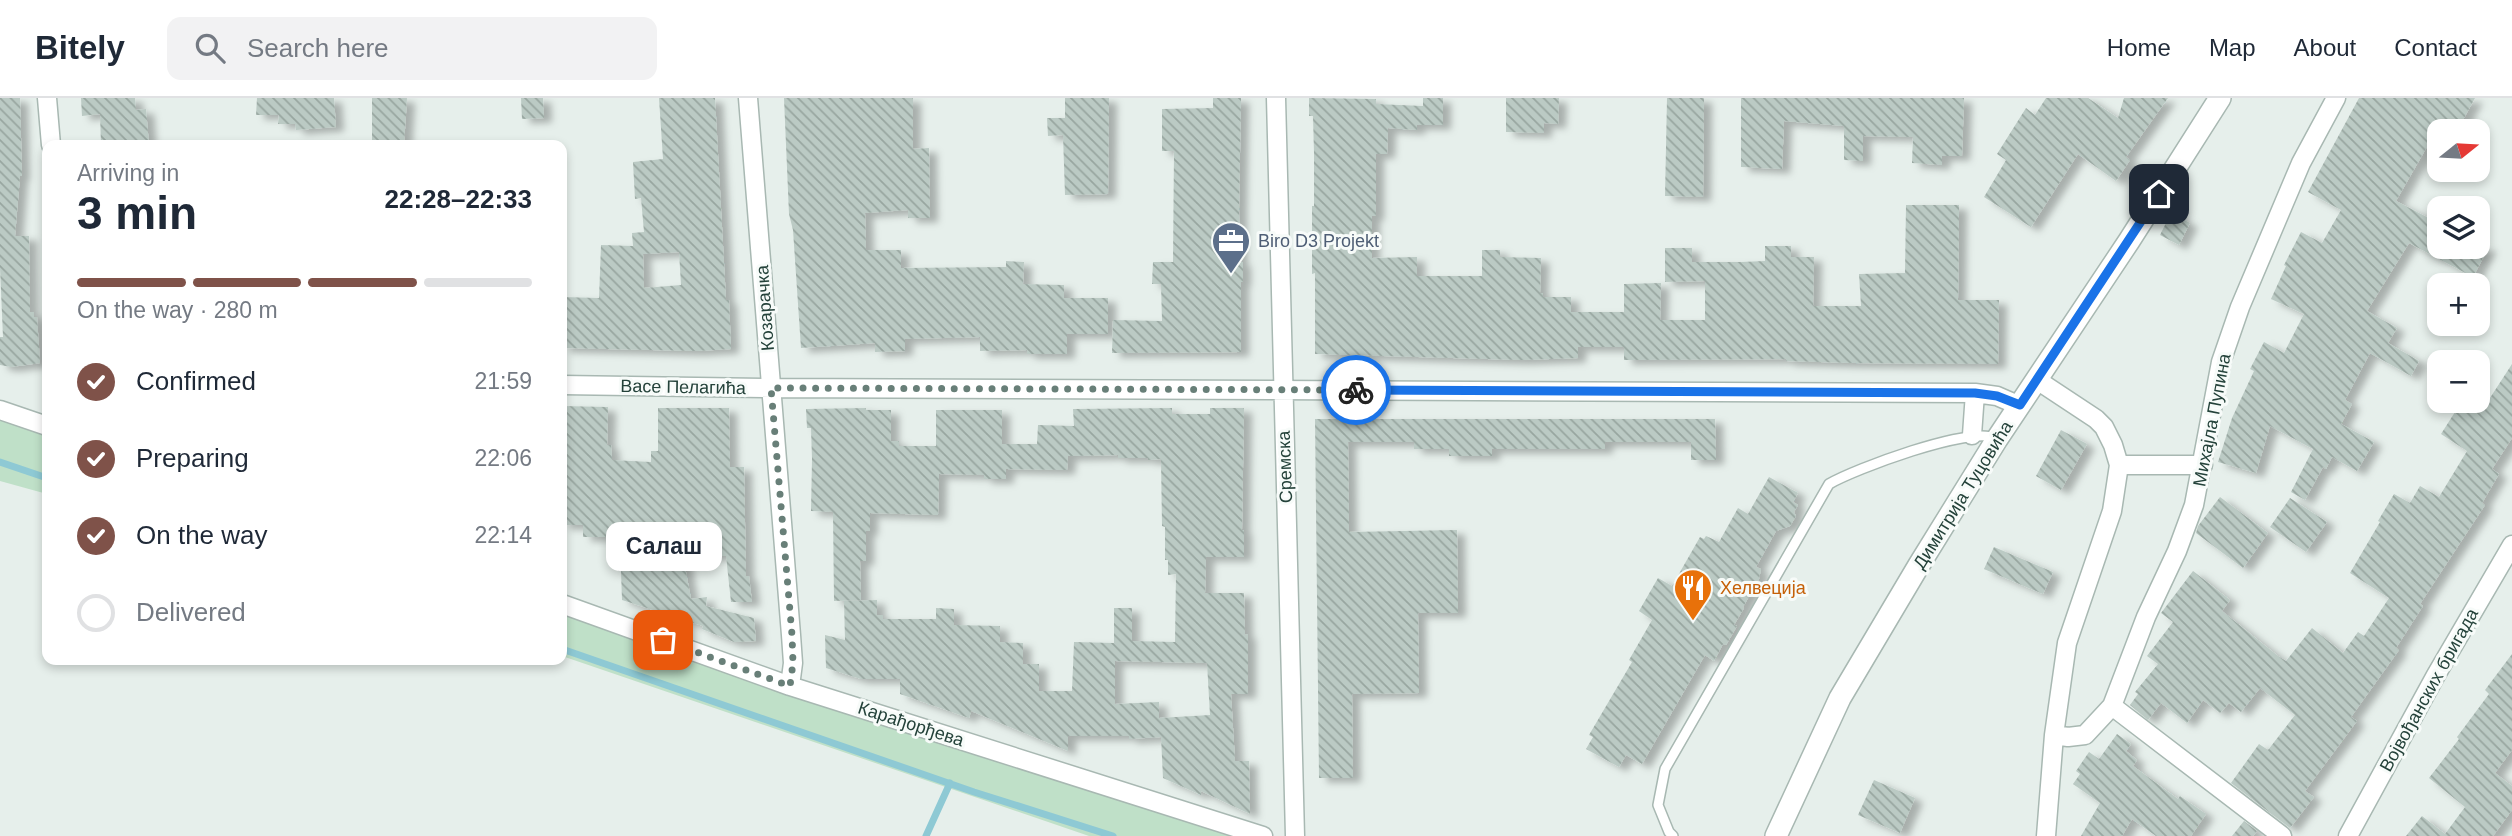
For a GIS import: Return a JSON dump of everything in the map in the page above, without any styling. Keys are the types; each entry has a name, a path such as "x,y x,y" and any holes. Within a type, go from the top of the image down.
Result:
{"street":[{"path":"47,98 51,140"},
{"name":"Козарачка","path":"748,98 792,635 790,686"},
{"name":"Сремска","path":"1276,98 1295,836"},
{"name":"Димитрија Туцовића","path":"1776,836 1840,698 1997,439 2220,98"},
{"name":"Михајла Пупина","path":"2054,735 2084,735 2112,706 2146,617 2177,551 2194,505 2194,466 2221,362 2240,307 2301,163 2336,98"},
{"path":"2037,380 2104,427 2119,465 2112,511 2067,643 2054,735 2046,836"},
{"name":"Васе Пелагића","path":"567,385 1975,393 1997,396 2020,405"},
{"path":"1972,435 1975,393"},
{"path":"0,410 42,424"},
{"path":"2119,465 2194,466"},
{"name":"Војвођанских бригада","path":"2348,836 2435,674 2512,545"},
{"name":"Карађорђева","path":"567,606 790,686 1263,836"},
{"path":"2112,706 2282,836"}],"lane":[{"path":"1673,836 1658,805 1665,769 1829,484 1850,472 1972,435 1997,439"}],"green space":[{"path":"0,410 42,424 42,493 0,481"},
{"path":"567,611 1253,836 1089,836 567,658"}],"building":[{"path":"0,98 20,98 22,176 15,236 29,236 30,312 34,312 34,317 37,317 40,363 11,367 0,365 0,337 3,337 0,268"},
{"path":"81,98 135,98 136,110 146,109 149,140 101,140 100,114 82,116"},
{"path":"257,98 334,98 336,127 296,130 295,124 278,124 279,115 256,115"},
{"path":"372,98 407,98 404,140 372,140"},
{"path":"521,98 543,98 544,118 522,119"},
{"path":"659,98 715,98 731,349 697,351 567,348 567,297 599,298 601,245 633,246 632,233 644,232 641,198 635,199 633,162 663,159","holes":["679,252 681,285 644,288 643,254"]},
{"path":"784,98 913,98 913,149 929,148 930,218 908,218 908,210 865,213 866,250 901,250 901,268 1006,267 1006,261 1024,262 1023,284 1064,285 1064,298 1108,298 1108,334 1067,334 1067,354 1027,354 1027,350 980,351 980,337 905,339 905,351 875,352 875,343 801,348 793,230 789,214"},
{"path":"1065,98 1109,98 1108,194 1065,195 1063,135 1048,136 1047,118 1065,118"},
{"path":"1213,98 1241,98 1241,352 1112,353 1113,320 1162,321 1161,284 1152,284 1153,262 1173,262 1174,151 1162,151 1162,109 1213,108"},
{"path":"1309,98 1376,99 1376,104 1423,106 1423,98 1443,98 1443,125 1417,125 1417,130 1388,128 1387,154 1376,154 1376,216 1372,216 1372,258 1417,257 1417,276 1482,276 1482,250 1500,250 1500,257 1541,258 1540,293 1543,293 1543,297 1571,297 1571,312 1624,312 1624,284 1661,283 1660,320 1705,320 1705,281 1665,282 1665,248 1692,248 1692,262 1741,262 1765,261 1765,246 1791,246 1791,257 1814,257 1813,306 1861,306 1859,274 1905,273 1906,205 1959,205 1958,300 1999,300 1998,364 1855,363 1786,359 1624,360 1624,347 1578,347 1578,358 1521,360 1315,354 1315,273 1312,274 1314,153 1313,116 1309,116"},
{"path":"1506,98 1559,98 1558,124 1544,123 1544,133 1506,132"},
{"path":"1667,98 1704,98 1703,197 1665,196"},
{"path":"1741,98 1964,98 1962,156 1942,156 1942,165 1912,163 1913,137 1863,136 1863,161 1844,160 1844,126 1784,121 1782,169 1741,167"},
{"path":"2046,98 2088,98 2118,118 2124,98 2168,98 2126,157 2130,160 2116,181 2078,154 2031,227 1984,197 2006,160 1997,154 2026,108 2035,115"},
{"path":"2359,98 2475,98 2464,119 2427,119 2427,147 2396,201 2427,217 2427,253 2409,243 2367,311 2397,328 2388,343 2419,361 2411,376 2370,353 2345,400 2352,404 2341,424 2374,442 2357,471 2332,457 2326,469 2323,467 2305,500 2291,492 2313,449 2270,426 2256,473 2218,462 2232,418 2254,371 2250,369 2264,342 2284,353 2304,314 2271,299 2286,266 2284,265 2301,232 2322,243 2341,210 2308,192"},
{"path":"2171,213 2190,223 2179,245 2160,235"},
{"path":"2439,259 2483,259 2475,273 2465,273"},
{"path":"2512,364 2512,438 2492,469 2499,474 2482,503 2485,505 2420,604 2423,606 2396,648 2399,650 2351,717 2357,721 2305,791 2314,797 2290,828 2231,783 2259,744 2268,750 2295,715 2260,688 2241,712 2229,703 2220,713 2203,700 2187,723 2161,703 2148,720 2130,705 2138,694 2135,692 2158,664 2147,656 2173,622 2161,613 2193,571 2230,600 2222,611 2286,661 2312,628 2343,653 2358,632 2364,636 2389,598 2350,573 2380,522 2378,521 2394,494 2410,503 2420,486 2439,497 2467,451 2441,434 2454,413 2490,413 2490,398"},
{"path":"567,406 608,407 607,445 611,445 612,460 651,462 651,451 658,451 658,408 729,408 730,467 744,467 746,576 749,576 752,602 731,602 726,556 683,556 691,599 707,597 706,606 754,618 756,641 734,642 702,629 703,626 622,600 621,571 618,571 619,537 583,537 583,525 567,525"},
{"path":"1172,408 1172,414 1210,414 1210,408 1244,408 1244,557 1206,557 1205,593 1244,593 1245,635 1248,634 1248,694 1231,694 1235,761 1249,761 1250,814 1201,791 1201,795 1163,778 1161,737 1129,739 1129,736 1068,736 1068,751 971,711 969,718 900,694 900,679 861,679 826,668 825,635 845,640 844,601 877,600 877,615 883,615 883,619 936,619 936,608 954,609 954,625 1000,626 1000,642 1023,643 1023,664 1039,664 1039,691 1072,691 1074,642 1114,643 1114,608 1132,608 1132,641 1175,642 1176,574 1168,575 1168,560 1165,560 1161,459 1118,458 1118,455 1068,456 1067,470 1006,469 1006,479 984,479 984,475 939,474 938,515 870,513 870,531 866,531 866,561 860,561 861,600 834,601 833,512 811,511 811,428 807,428 806,409 891,410 891,441 899,441 899,446 936,446 936,410 1002,410 1002,444 1037,444 1038,425 1074,426 1073,409","holes":["1115,661 1207,663 1210,715 1159,718 1159,702 1115,704"]},
{"path":"1315,419 1715,419 1716,460 1691,460 1691,442 1605,442 1605,449 1492,449 1492,456 1449,456 1449,449 1414,449 1414,442 1348,442 1349,532 1457,530 1458,613 1418,613 1419,693 1352,694 1353,778 1319,778"},
{"path":"2061,430 2087,444 2061,490 2036,476"},
{"name":"Хелвеција","path":"1769,477 1798,493 1793,502 1798,505 1794,512 1796,516 1790,526 1776,531 1756,567 1761,569 1759,579 1726,645 1723,644 1714,661 1705,655 1642,764 1626,755 1619,767 1586,749 1593,737 1589,735 1632,662 1629,660 1652,620 1639,611 1658,578 1672,586 1700,537 1704,539 1706,536 1719,542 1738,508 1748,514"},
{"path":"2220,497 2268,533 2243,568 2196,533 2198,526"},
{"path":"2290,498 2327,522 2306,552 2270,527"},
{"path":"1994,547 2053,572 2043,594 1984,569"},
{"path":"2512,654 2512,750 2495,773 2512,786 2512,810 2493,836 2406,836 2422,816 2445,834 2465,807 2429,778 2459,739 2457,737 2489,694 2485,690"},
{"path":"2117,734 2131,744 2126,751 2137,760 2133,766 2178,799 2180,796 2206,814 2191,836 2156,836 2132,819 2122,836 2081,836 2100,803 2073,784 2080,774 2076,771 2089,752 2099,759"},
{"path":"1874,780 1915,798 1900,833 1858,815"},
{"path":"2244,821 2257,831 2253,836 2232,836"}],"waterway":[{"path":"0,462 42,476"},
{"path":"567,651 974,792 1113,836"},
{"path":"926,836 950,783"}],"way so far":[{"path":"663,640 790,686 792,635 771,388 1356,390"}],"place":[{"name":"Biro D3 Projekt","path":"1231,275"},
{"name":"Хелвеција","path":"1693,622"},
{"name":"Салаш","path":"663,640"}],"route":[{"path":"1356,390 1975,393 1997,396 2020,405 2159,194"}]}
